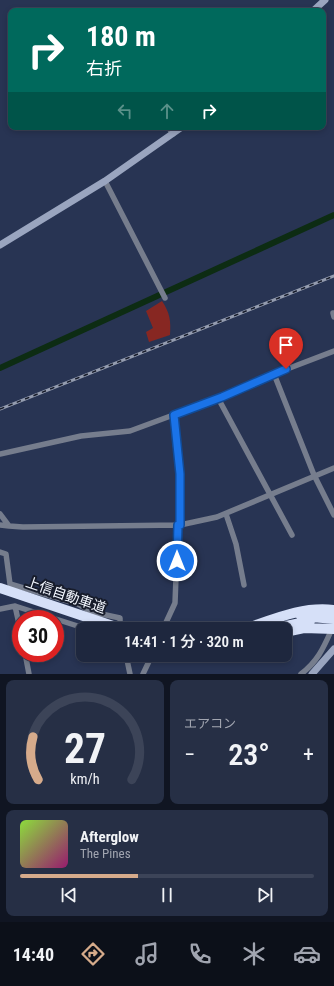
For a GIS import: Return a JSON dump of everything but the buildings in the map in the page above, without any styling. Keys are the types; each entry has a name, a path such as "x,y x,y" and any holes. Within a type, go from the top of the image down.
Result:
{"highway":[{"name":"上信自動車道","path":"0,588 105,622"},
{"name":"上信自動車道","path":"0,592 88,622"},
{"path":"265,622 282,616 315,609 334,610"},
{"path":"278,622 297,617 314,616 334,620"},
{"path":"292,624 301,622 334,620"},
{"path":"292,631 304,628 332,630"}],"street":[{"path":"316,8 325,0"},
{"path":"170,130 173,134"},
{"path":"0,245 105,181 178,130"},
{"path":"105,181 165,298"},
{"path":"0,454 81,436 130,431 218,398 274,374 334,351"},
{"path":"274,374 314,475 334,516"},
{"path":"218,398 292,535"},
{"path":"167,622 175,603 179,525 180,474 174,415"},
{"path":"0,525 179,525 226,514 314,475 334,468"},
{"path":"0,514 9,526"},
{"path":"226,514 236,544 244,585"},
{"path":"0,552 6,554 10,584 78,604 92,612 120,618 120,622"},
{"path":"0,609 15,606 76,625"},
{"path":"15,606 16,610"},
{"path":"301,674 318,658 332,630"},
{"path":"312,674 326,660 334,649"},
{"path":"27,662 29,674"},
{"path":"127,662 130,674"},
{"path":"143,674 149,662"}],"shaded area":[{"path":"162,301 167,309 169,317 170,335 149,342 146,332 153,328 146,311"}],"waterway":[{"path":"0,368 334,215"}],"railway":[{"path":"0,409 334,276"}],"route":[{"path":"177,561 178,525 180,525 180,474 175,442 174,415 222,397 235,390 286,369"}]}
